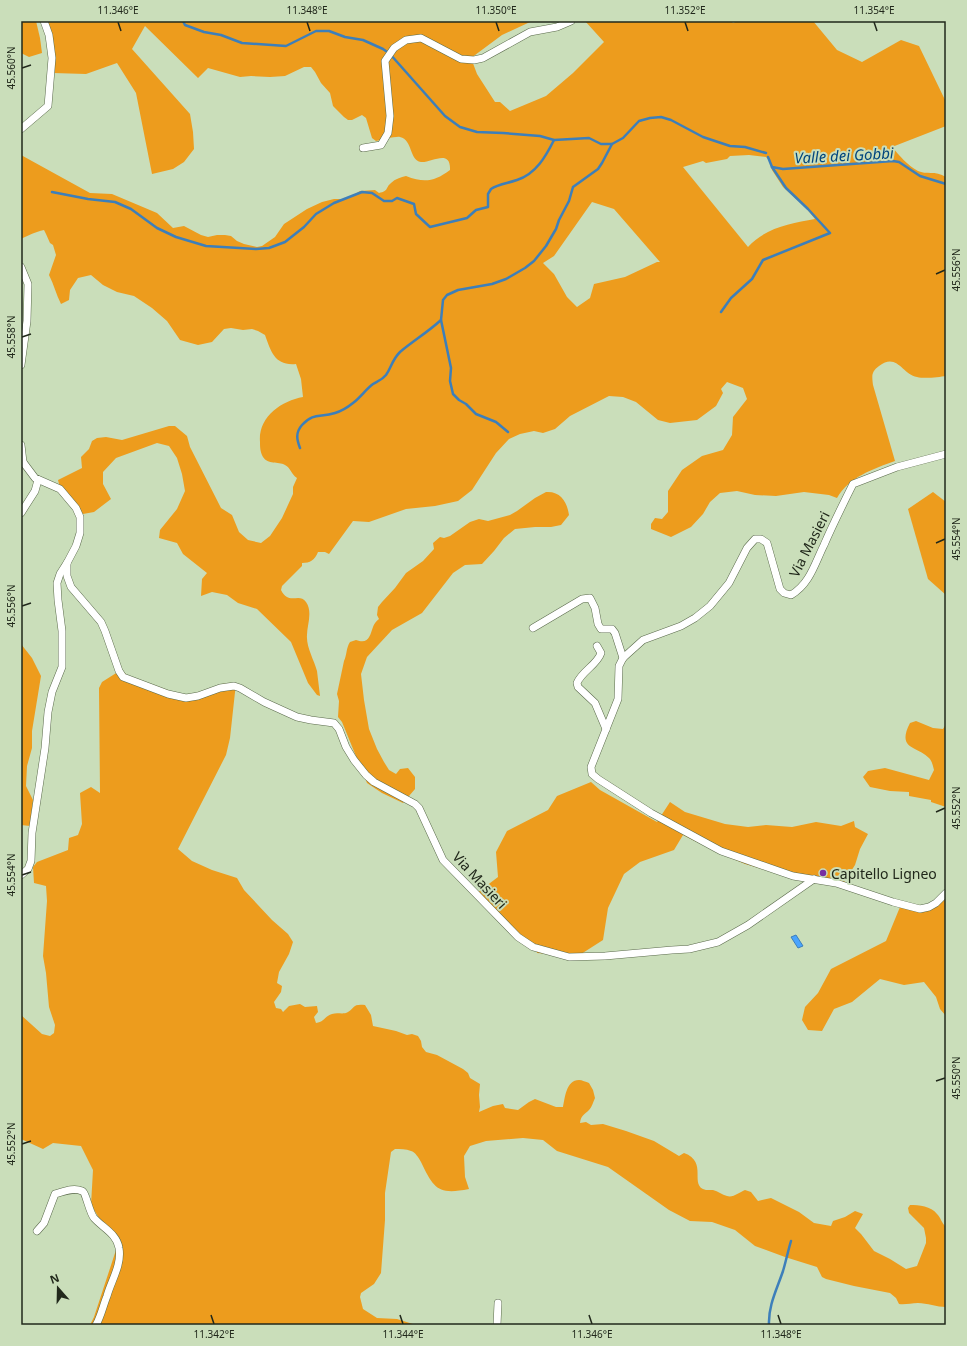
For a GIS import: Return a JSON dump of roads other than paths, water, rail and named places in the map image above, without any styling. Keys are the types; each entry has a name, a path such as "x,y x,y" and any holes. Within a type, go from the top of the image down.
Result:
{"street":[{"path":"21,129 48,106 52,58 49,35 44,21"},
{"path":"363,148 381,144 388,133 390,116 385,61 394,48 406,40 421,38 461,59 474,60 483,58 530,32 557,27 571,21"},
{"path":"21,267 28,284 27,321 21,365"},
{"path":"21,445 22,462 35,478 60,489 76,508 80,517 80,533 76,546 60,574 57,583 62,631 62,667 52,692 48,712 45,748 32,833 31,862 28,869 21,875"},
{"name":"Via Masieri","path":"623,658 643,640 681,626 695,618 710,606 729,583 747,548 755,539 761,539 767,543 780,589 784,593 792,596 798,591 811,574 819,554 853,484 897,467 946,454"},
{"path":"21,513 35,491 38,480"},
{"name":"Via Masieri","path":"67,563 67,576 71,587 101,622 106,631 118,671 123,677 168,694 186,698 198,696 220,688 234,686 297,717 334,723 339,729 346,747 357,766 374,782 415,804 424,816 436,847 443,860 514,934 534,947 569,957 689,949 722,940 748,925 814,879"},
{"path":"533,628 582,598 590,598 595,608 598,624 601,629 612,629 615,632 623,658 620,666 618,699 591,767 592,774 598,780 651,813 721,851 793,876 836,883 893,902 920,908 929,907 946,893"},
{"path":"597,646 601,653 599,658 579,678 577,682 578,687 594,703 606,729"},
{"path":"37,1231 44,1222 55,1194 75,1189 85,1193 88,1208 94,1217 112,1234 116,1240 119,1247 119,1263 96,1325"},
{"path":"497,1325 498,1303"}],"water":[{"path":"796,935 803,946 798,948 791,937"}],"waterway":[{"name":"Valle dei Gobbi","path":"183,21 185,25 204,32 221,35 242,43 286,46 316,31 329,31 345,37 363,40 383,49 390,54 445,116 460,127 477,132 540,136 554,140 589,138 601,144 612,144 623,138 639,121 661,117 671,120 703,137 730,146 745,147 766,153"},
{"path":"52,192 88,199 115,202 131,209 157,228 176,237 206,246 256,249 269,248 285,242 304,227 316,214 334,203 362,192 372,193 384,201 392,201 397,198 414,204 416,214 430,227 467,218 476,210 488,207 488,194 491,189 524,177 535,169 548,152 554,140"},
{"path":"300,448 297,436 302,425 310,418 345,409 356,401 370,386 383,378 400,352 441,320 443,300 447,295 458,290 492,284 506,279 534,261 546,246 556,229 569,201 573,187 598,169 612,144"},
{"name":"Valle dei Gobbi","path":"768,157 772,167 783,169 893,161 899,162 920,176 946,184"},
{"path":"721,312 731,298 752,279 763,260 830,233 786,188 772,167"},
{"path":"441,320 451,368 450,381 453,394 476,414 496,422 508,432"},
{"path":"769,1325 771,1304 783,1271 791,1241"}],"place":[{"name":"Capitello Ligneo","path":"823,873"}]}
